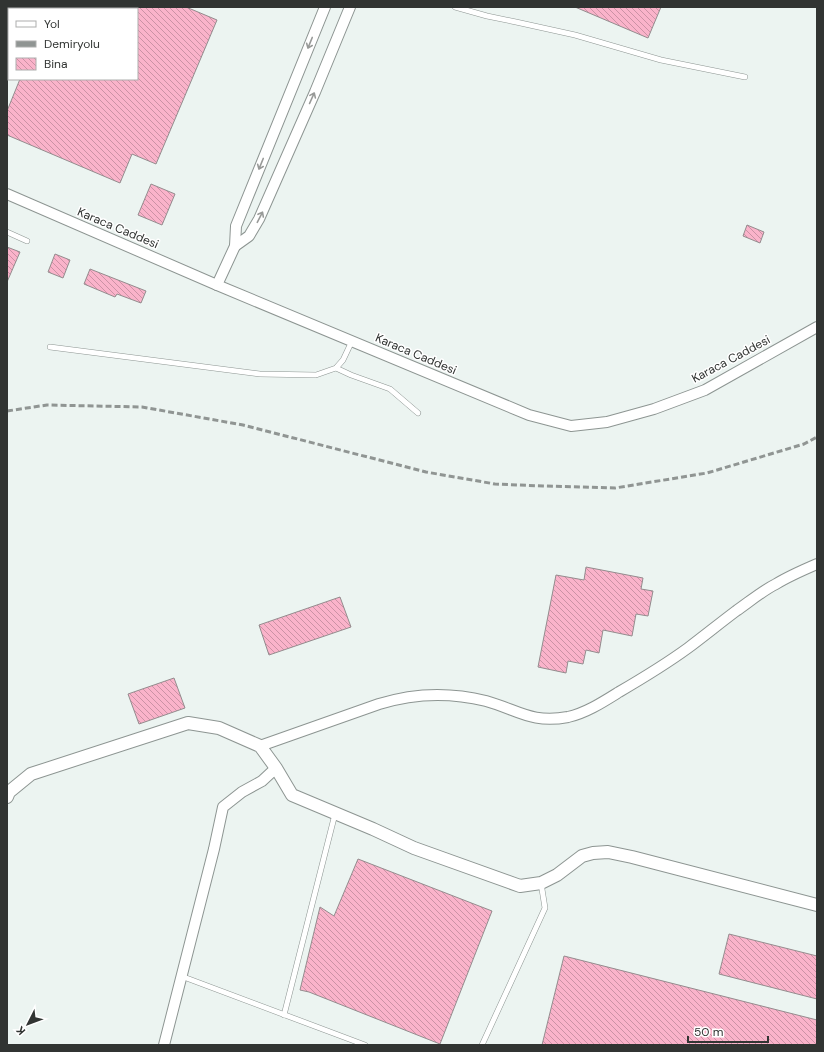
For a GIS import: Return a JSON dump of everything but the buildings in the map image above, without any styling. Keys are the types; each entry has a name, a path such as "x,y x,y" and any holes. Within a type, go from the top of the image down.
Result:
{"street":[{"path":"217,285 235,246 236,226 325,7"},
{"path":"235,246 249,236 259,219 315,92 350,7"},
{"name":"Karaca Caddesi","path":"7,194 217,285 529,415 571,426 606,422 654,409 705,390 817,327"},
{"path":"260,746 394,699 425,695 472,698 488,702 528,717 540,719 560,718 578,714 613,696 663,665 736,611 776,584 817,564"},
{"path":"7,797 9,792 31,774 188,723 219,728 260,746 276,768 292,795 414,848 520,886 541,883 557,875 582,856 593,853 608,852 817,905"},
{"path":"164,1045 214,849 223,807 242,792 262,781 276,768"}],"lane":[{"path":"455,7 487,16 575,35 661,60 745,77"},
{"path":"7,232 27,241"},
{"path":"50,347 260,374 316,375 336,368 343,360 352,341"},
{"path":"336,368 390,389 418,413"},
{"path":"284,1015 335,813"},
{"path":"482,1045 545,908 541,883"},
{"path":"181,976 365,1045"}],"railway":[{"path":"7,411 47,405 142,407 243,425 426,472 495,484 543,486 615,488 707,473 804,444 817,437"}]}
